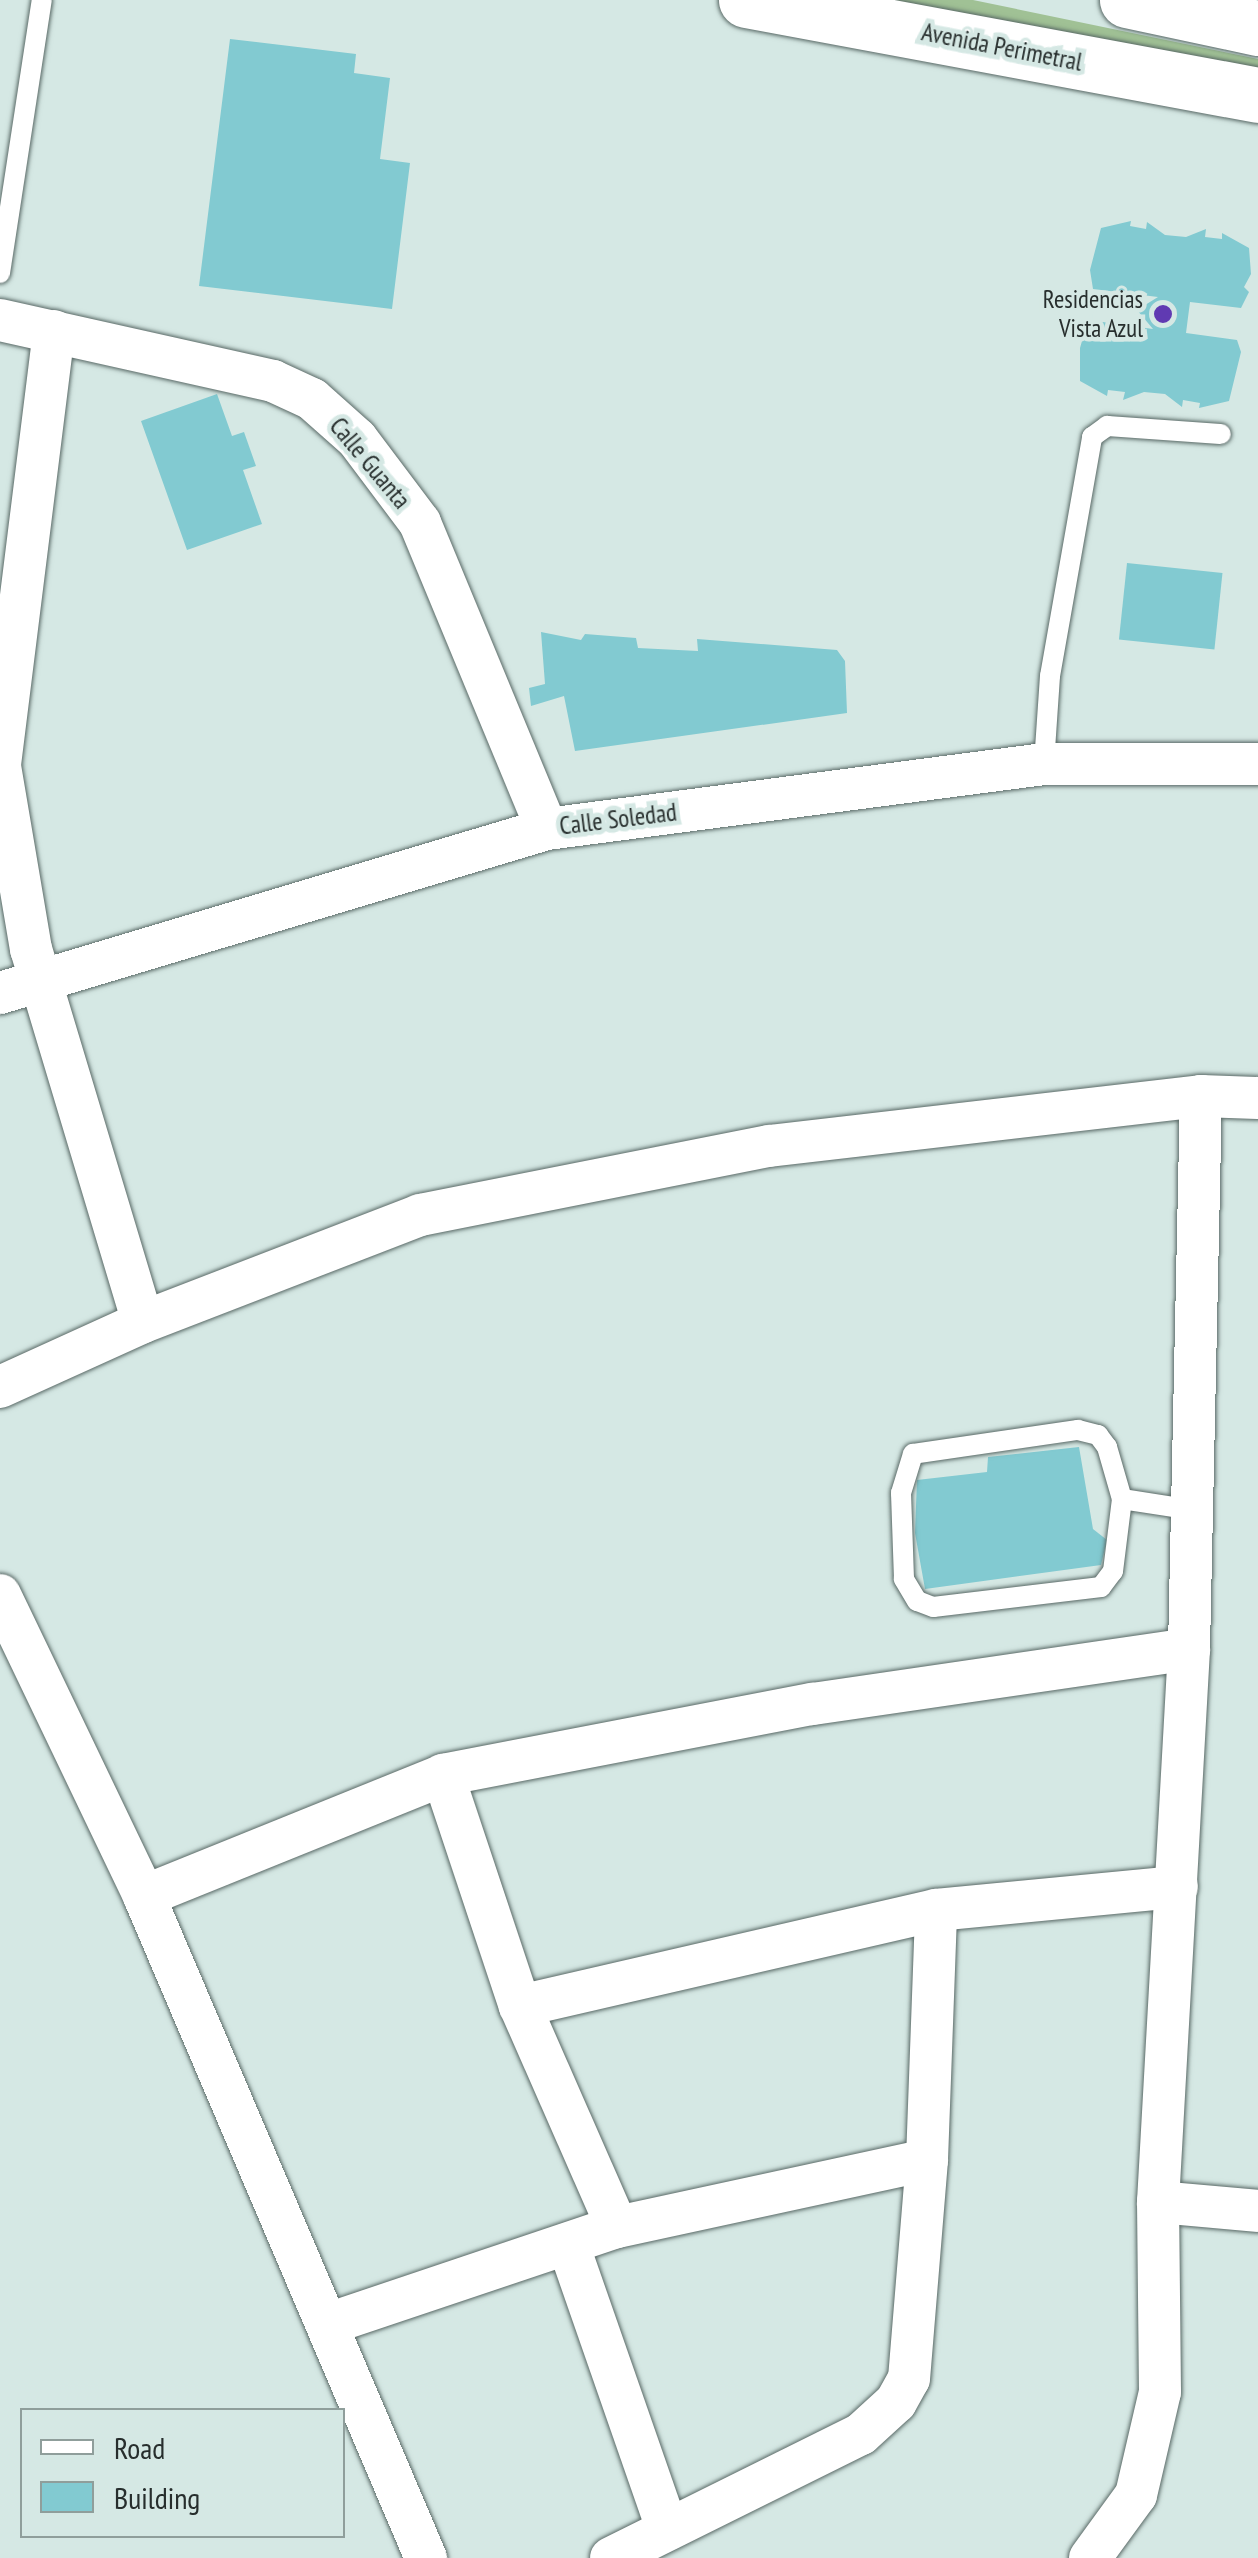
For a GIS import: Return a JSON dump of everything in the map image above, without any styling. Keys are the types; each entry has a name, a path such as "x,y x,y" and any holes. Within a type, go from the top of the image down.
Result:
{"main road":[{"name":"Avenida Perimetral","path":"746,0 1258,96"},
{"path":"1127,0 1258,28"}],"street":[{"name":"Calle Guanta","path":"0,320 273,381 312,399 357,439 420,523 547,828"},
{"path":"54,330 0,766 41,976 143,1322"},
{"name":"Calle Soledad","path":"0,993 41,976 547,828 1044,764 1258,764"},
{"path":"1090,2558 1136,2495 1160,2392 1158,2202 1189,1649 1201,1096"},
{"path":"0,1387 143,1322 420,1215 769,1146 1201,1096 1258,1098"},
{"path":"0,1595 144,1896 331,2324 426,2558"},
{"path":"144,1896 443,1774 813,1704 1189,1649"},
{"path":"443,1774 520,2006 617,2227"},
{"path":"520,2006 936,1910 1177,1886"},
{"path":"611,2558 861,2434 896,2402 909,2379 927,2160 936,1910"},
{"path":"331,2324 617,2227 927,2160"},
{"path":"1158,2202 1258,2211"},
{"path":"568,2244 668,2529"}],"lane":[{"path":"0,274 42,0"},
{"path":"1044,764 1050,676 1092,437 1107,426 1221,434"},
{"path":"1078,1430 1098,1435 1122,1499 1113,1570 1089,1592 933,1606 910,1594 900,1493 904,1470 926,1448 1078,1430"},
{"path":"1122,1499 1192,1510"}],"green space":[{"path":"834,0 973,0 1258,59 1258,85"}],"building":[{"path":"230,39 356,54 354,73 390,78 380,159 410,163 392,309 199,286"},
{"name":"Residencias Vista Azul","path":"1131,221 1130,226 1146,229 1147,222 1165,235 1186,237 1206,229 1205,237 1222,239 1222,233 1249,248 1251,274 1244,287 1249,292 1241,308 1190,302 1186,333 1237,340 1241,352 1229,401 1199,408 1200,403 1183,400 1182,407 1165,394 1144,392 1123,400 1125,392 1108,390 1107,396 1080,381 1080,348 1088,320 1153,329 1137,310 1158,297 1093,289 1090,270 1101,228"},
{"path":"217,394 232,436 244,432 256,466 243,470 262,524 187,550 141,421"},
{"path":"1127,563 1222,573 1214,650 1119,640"},
{"path":"541,632 581,640 585,634 636,638 638,648 698,651 697,639 837,650 845,661 847,713 575,751 564,696 531,706 529,688 545,684"},
{"path":"1079,1447 1093,1529 1107,1540 1101,1565 925,1589 915,1533 917,1480 987,1472 988,1457"}],"place":[{"name":"Residencias Vista Azul","path":"1163,314"}]}
